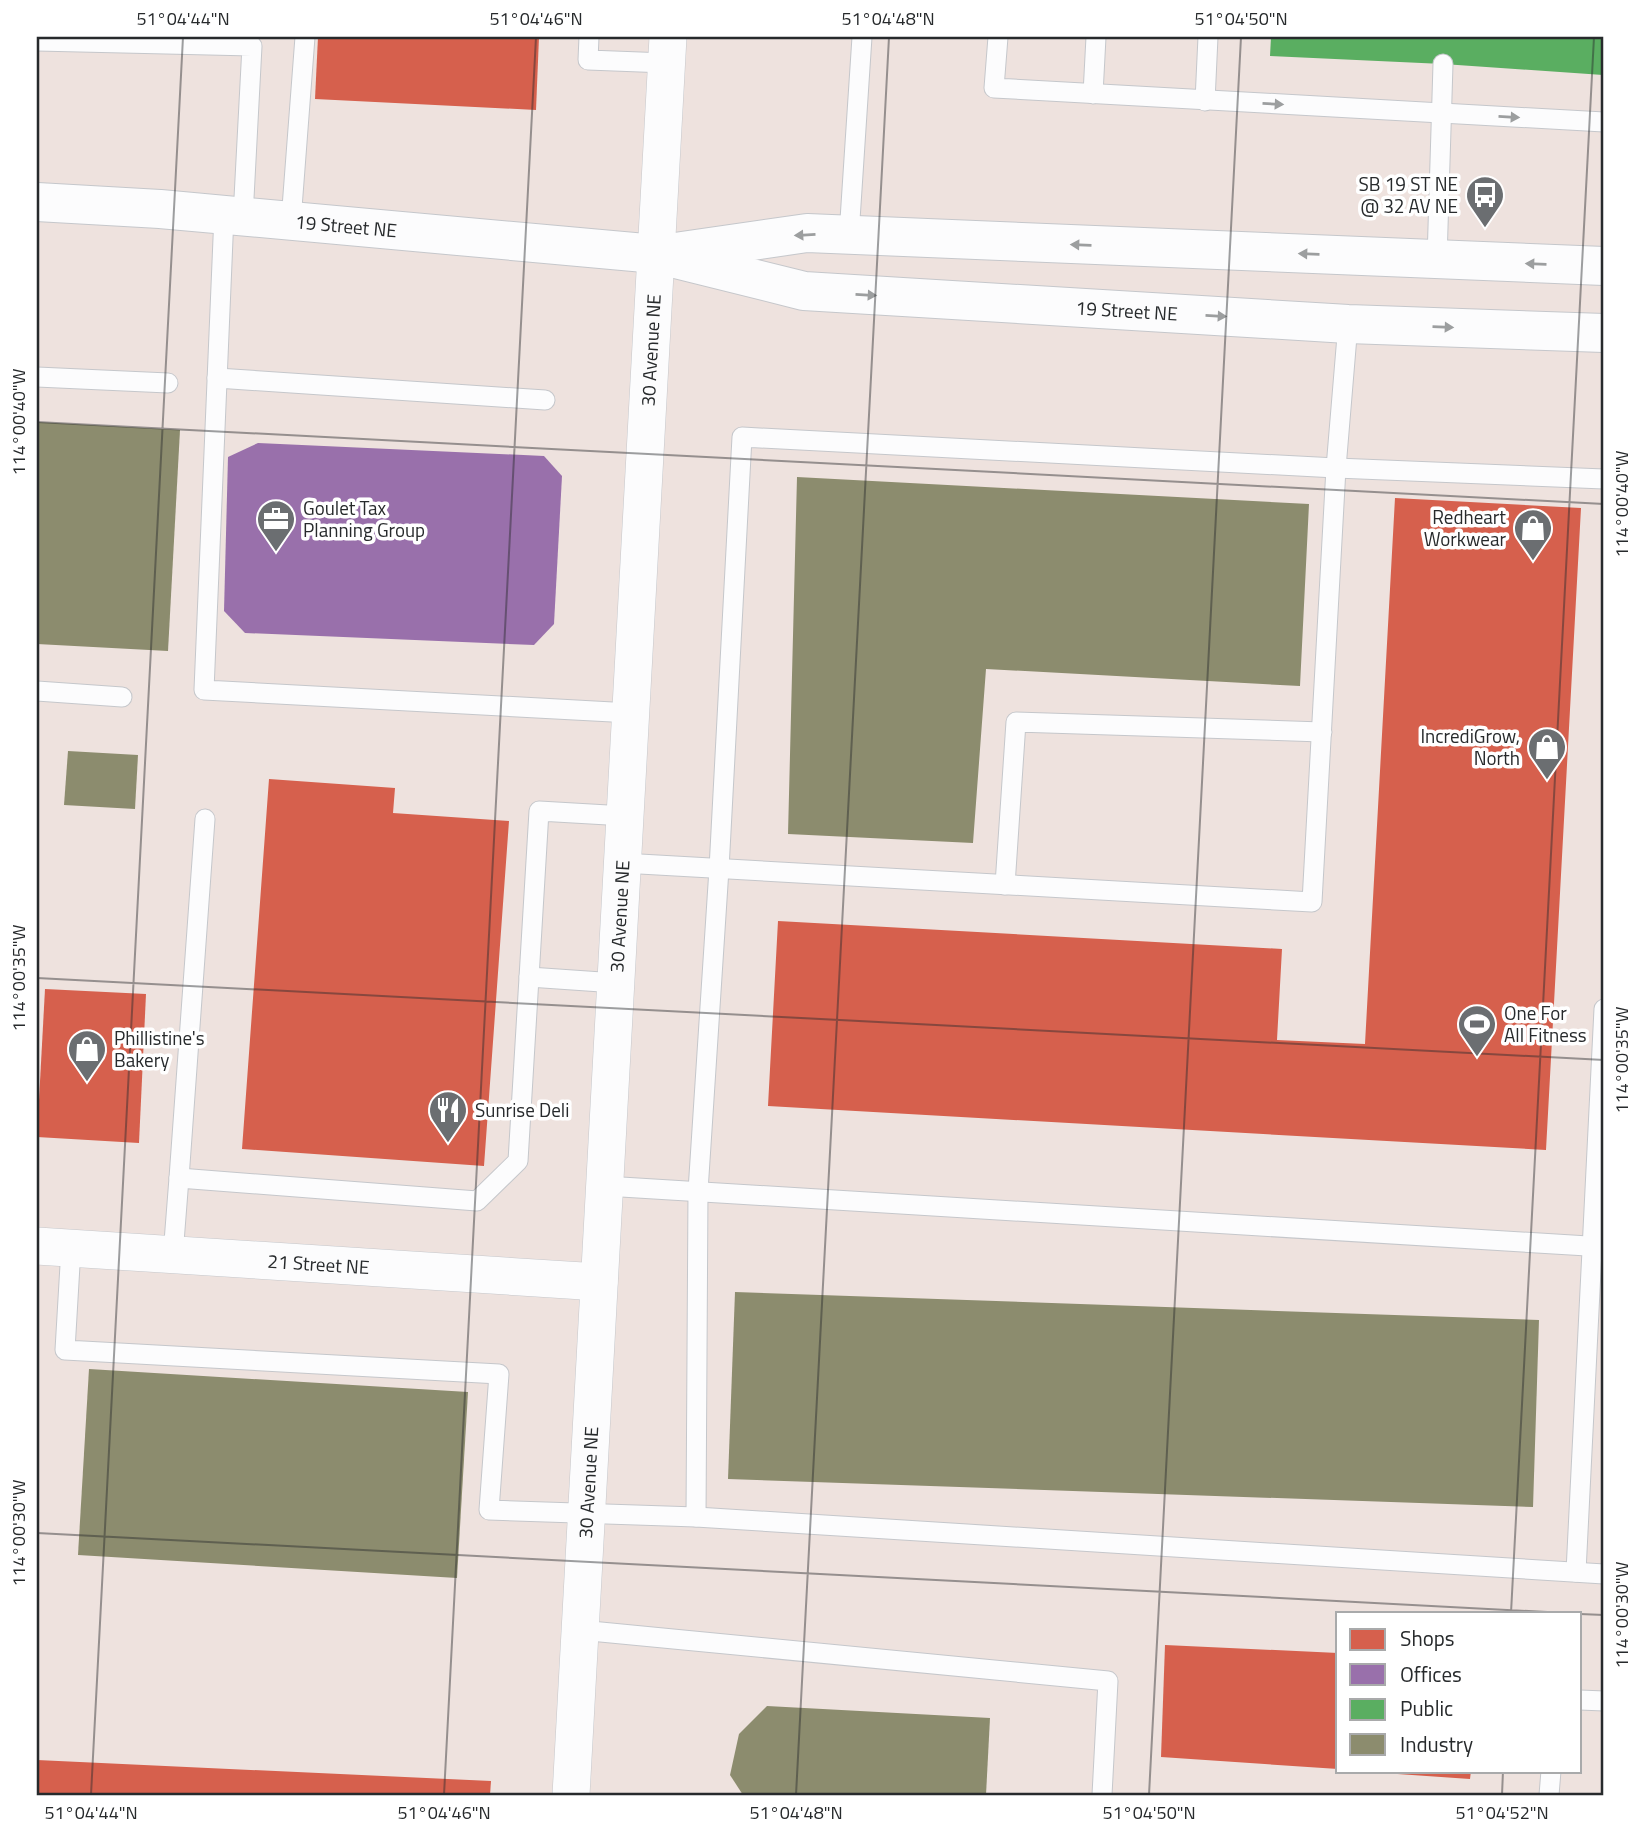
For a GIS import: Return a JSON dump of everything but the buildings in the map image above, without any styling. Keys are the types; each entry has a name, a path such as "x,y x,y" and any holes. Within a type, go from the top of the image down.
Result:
{"street":[{"name":"30 Avenue NE","path":"571,1795 667,50"},
{"name":"19 Street NE","path":"37,202 234,216 656,254 804,291 1348,324 1604,333"},
{"name":"19 Street NE","path":"656,254 807,233 1604,266"},
{"path":"1546,331 1604,357"},
{"name":"21 Street NE","path":"54,1247 599,1282"}],"lane":[{"path":"291,221 305,37"},
{"path":"589,37 588,60 667,50"},
{"path":"849,235 862,37"},
{"path":"998,37 995,88 1604,122"},
{"path":"1093,94 1096,37"},
{"path":"1205,101 1208,37"},
{"path":"37,41 252,46 217,378 204,690 631,713"},
{"path":"1437,260 1443,64"},
{"path":"622,863 1312,902 1336,468 1348,324"},
{"path":"37,377 168,383"},
{"path":"217,378 545,400"},
{"path":"696,1517 698,1191 719,869 742,437 1604,480"},
{"path":"37,691 122,697"},
{"path":"1005,885 1016,722 1322,732"},
{"path":"179,1178 477,1201 518,1161 539,811 625,816"},
{"path":"173,1255 205,819"},
{"path":"530,977 615,982"},
{"path":"1576,1572 1599,1247 1604,1009"},
{"path":"605,1186 1599,1247"},
{"path":"54,1247 65,1350 499,1374 489,1510 696,1517 1604,1574"},
{"path":"580,1630 1108,1681 1102,1795"},
{"path":"1582,1700 1604,1700"},
{"path":"1549,1795 1551,1772"}],"shaded area":[{"path":"37,37 1604,37 1604,1795 37,1795"}],"place":[{"name":"SB 19 ST NE @ 32 AV NE","path":"1485,229"},
{"name":"Goulet Tax Planning Group","path":"276,553"},
{"name":"Redheart Workwear","path":"1533,562"},
{"name":"IncrediGrow, North","path":"1547,781"},
{"name":"One For All Fitness","path":"1477,1058"},
{"name":"Phillistine's Bakery","path":"87,1083"},
{"name":"Sunrise Deli","path":"448,1144"}]}
